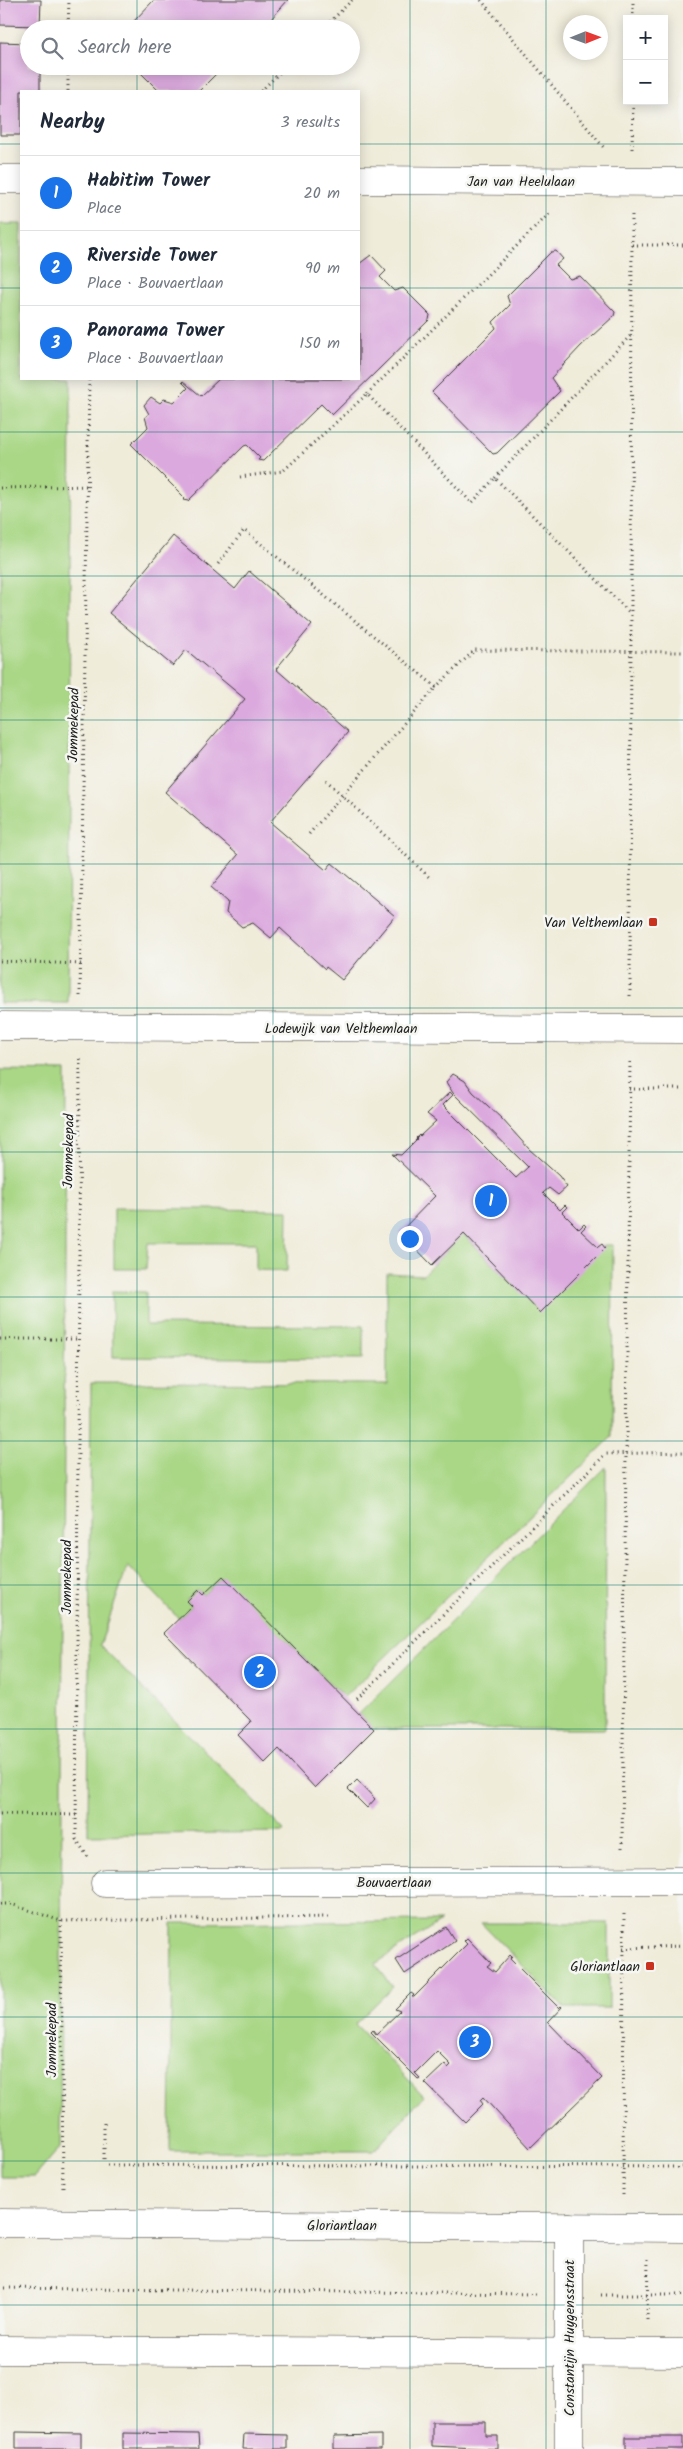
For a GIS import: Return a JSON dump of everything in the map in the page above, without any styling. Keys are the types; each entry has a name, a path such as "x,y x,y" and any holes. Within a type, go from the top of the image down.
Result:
{"street":[{"path":"0,179 20,179"},
{"name":"Jan van Heelulaan","path":"360,180 683,182"},
{"name":"Lodewijk van Velthemlaan","path":"0,1026 683,1029"},
{"name":"Bouvaertlaan","path":"105,1883 683,1881"},
{"name":"Gloriantlaan","path":"0,2223 683,2228"},
{"name":"Constantijn Huygensstraat","path":"569,2227 569,2449"},
{"path":"0,2350 683,2353"}],"path":[{"path":"68,20 69,0"},
{"path":"332,20 352,0"},
{"path":"481,0 632,182"},
{"path":"633,0 633,15"},
{"path":"68,75 68,90"},
{"path":"262,90 277,75"},
{"path":"240,477 283,471 367,394 551,212 542,212"},
{"path":"630,1029 629,613 632,212"},
{"path":"632,245 683,245"},
{"path":"367,394 472,503 631,334"},
{"name":"Jommekepad","path":"88,380 80,964 76,1839 105,1883"},
{"path":"495,478 629,613"},
{"path":"0,488 88,486"},
{"path":"218,564 244,530 436,687"},
{"path":"310,834 342,793 436,687 474,650 683,652"},
{"path":"326,780 342,793 430,878"},
{"path":"0,961 80,964"},
{"path":"622,1881 628,1453 630,1056"},
{"path":"629,1089 683,1089"},
{"path":"0,1339 78,1339"},
{"path":"357,1699 606,1454 683,1452"},
{"path":"0,1814 76,1815"},
{"path":"0,1904 11,1904 61,1922 339,1917"},
{"path":"614,1912 624,1911 623,2228"},
{"name":"Jommekepad","path":"61,1922 63,2223"},
{"path":"623,1948 683,1946"},
{"path":"104,2123 104,2165 683,2167"},
{"path":"0,2288 683,2295"}],"green space":[{"path":"0,224 20,224 20,380 71,380 68,1003 0,1003"},
{"path":"0,1070 66,1071 60,2147 35,2177 0,2177"},
{"path":"114,1208 288,1210 287,1271 256,1270 256,1243 148,1243 146,1269 114,1269"},
{"path":"463,1234 540,1312 604,1245 613,1245 612,1437 344,1697 222,1577 203,1595 198,1589 186,1600 192,1606 179,1619 128,1565 100,1645 285,1832 88,1835 91,1383 387,1384 387,1273 423,1275"},
{"path":"112,1291 146,1292 146,1325 363,1326 363,1359 113,1357"},
{"path":"606,1467 605,1729 374,1729 359,1714"},
{"path":"441,1921 375,1964 393,1987 355,2024 424,2096 374,2151 170,2151 172,1923"},
{"path":"481,1923 609,1923 609,2008 564,2008"}],"building":[{"path":"0,0 41,0 40,20 20,20 20,26 0,25"},
{"path":"154,0 288,0 270,20 135,20"},
{"path":"0,42 20,43 20,75 40,75 40,90 20,90 20,135 0,135"},
{"path":"143,75 215,75 200,90 158,90"},
{"path":"556,251 563,259 556,265 570,279 580,276 615,312 614,316 581,346 551,378 560,391 497,453 493,454 432,392 496,328 493,322 510,305 507,296 551,252"},
{"path":"371,255 386,271 380,277 394,291 403,288 430,315 429,320 332,415 321,404 263,461 258,460 260,458 247,445 244,446 188,501 183,500 185,498 131,444 148,427 145,417 149,414 144,405 151,397 160,403 164,399 174,402 188,388 183,381 201,396 218,380 360,380 360,263"},
{"path":"173,536 235,589 249,571 312,625 276,669 348,732 270,822 326,870 332,863 395,916 342,980 326,967 325,969 280,928 271,938 253,923 242,927 226,913 228,902 211,887 238,855 165,792 245,699 186,650 173,666 109,613"},
{"path":"453,1074 465,1081 473,1092 502,1119 529,1149 559,1176 567,1187 558,1195 549,1188 543,1193 560,1210 565,1205 567,1207 562,1212 579,1229 584,1224 586,1226 581,1231 598,1247 602,1244 605,1248 540,1313 464,1234 432,1265 400,1232 435,1196 392,1154 401,1155 419,1135 436,1121 427,1114 450,1092 453,1095 443,1105 516,1178 528,1167 453,1093 446,1082"},
{"path":"223,1576 374,1729 315,1788 279,1749 265,1763 238,1735 251,1722 250,1720 164,1633 192,1606 187,1601 198,1590 203,1595"},
{"path":"357,1780 375,1799 367,1808 348,1789"},
{"path":"446,1927 455,1941 405,1974 396,1960"},
{"path":"467,1938 491,1963 487,1966 495,1972 510,1955 512,1957 510,1959 559,2008 562,2007 548,2022 602,2078 530,2148 483,2097 480,2100 483,2104 465,2122 425,2083 445,2064 448,2068 451,2065 437,2051 415,2073 420,2078 418,2079 371,2032 373,2030 376,2034 400,2011 395,2009 411,1993 414,1995 412,1997 414,1997 467,1944 464,1941"},
{"path":"432,2422 486,2422 486,2436 498,2436 498,2449 432,2446"},
{"path":"16,2432 81,2433 81,2449 16,2449"},
{"path":"123,2433 198,2434 199,2449 123,2449"},
{"path":"244,2434 287,2435 287,2449 243,2449"},
{"path":"381,2435 381,2449 334,2449 334,2436"},
{"path":"626,2437 683,2437 683,2449 626,2449"}],"place":[{"name":"Van Velthemlaan","path":"653,922"},
{"name":"Habitim Tower","path":"491,1201"},
{"name":"Riverside Tower","path":"260,1672"},
{"name":"Gloriantlaan","path":"650,1966"},
{"name":"Panorama Tower","path":"475,2042"}]}
